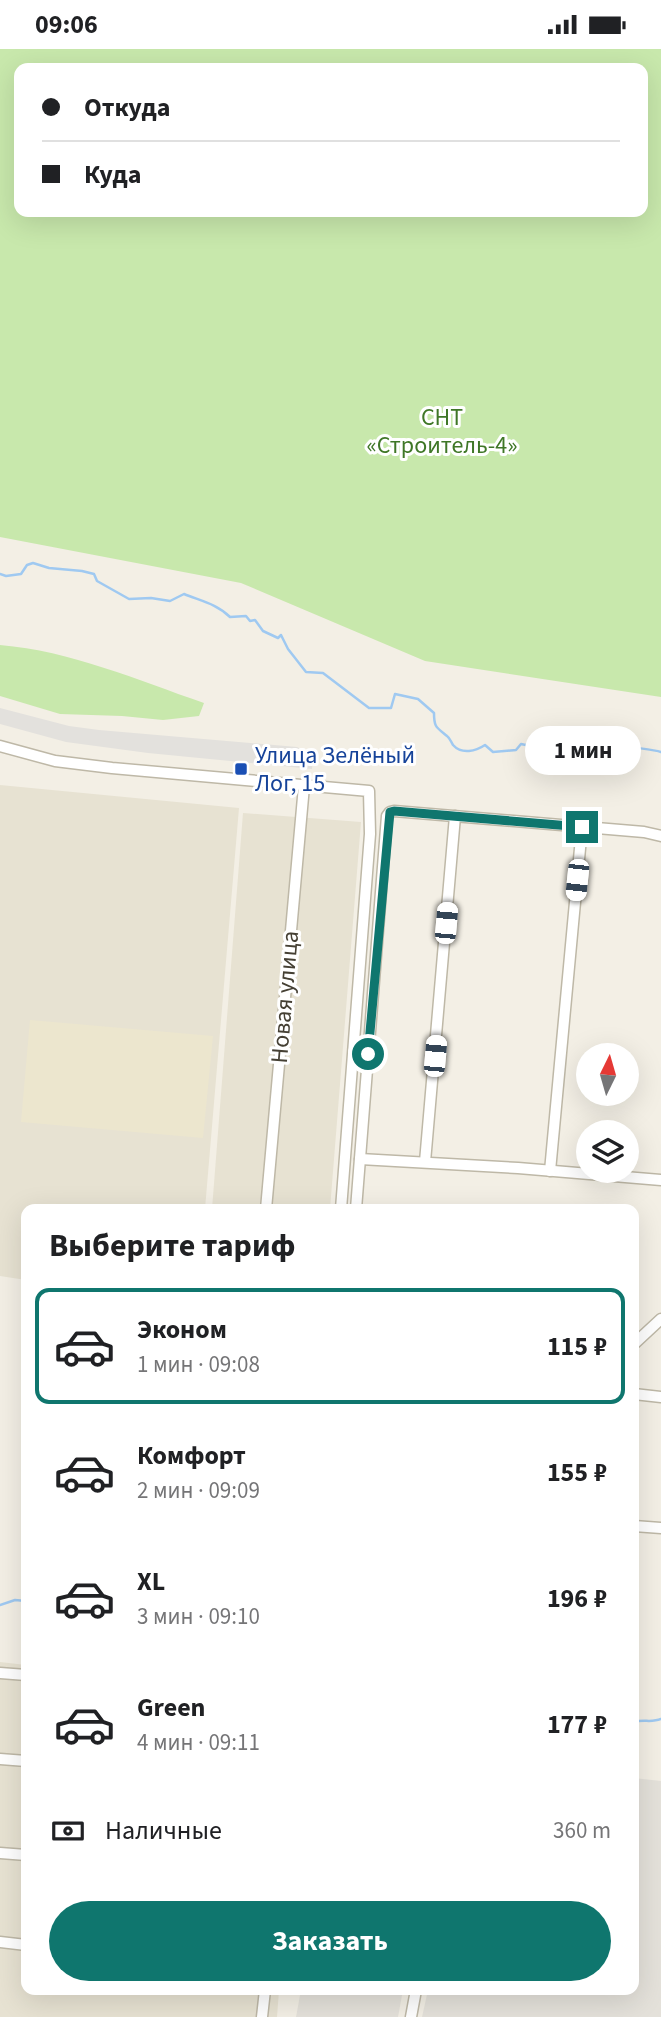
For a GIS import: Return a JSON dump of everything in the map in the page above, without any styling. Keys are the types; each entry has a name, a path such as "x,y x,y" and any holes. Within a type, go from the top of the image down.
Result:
{"street":[{"path":"0,745 55,761 369,792 370,834 341,1204"},
{"name":"Новая улица","path":"267,1204 304,786"},
{"path":"356,1204 387,816 390,812 644,832 661,836"},
{"path":"425,1162 455,816"},
{"path":"550,1171 582,827"},
{"path":"360,1159 661,1180"},
{"path":"639,1339 661,1319"},
{"path":"639,1395 661,1397"},
{"path":"639,1526 661,1528"},
{"path":"0,1673 21,1675"},
{"path":"0,1759 21,1761"},
{"path":"0,1853 21,1855"},
{"path":"0,1942 21,1944"},
{"path":"262,2017 264,1995"},
{"path":"411,2017 415,1995"}],"shaded area":[{"path":"0,708 69,726 99,730 297,747 313,755 312,769 66,742 0,724"},
{"path":"0,785 239,808 205,1204 21,1204 21,1279 0,1276"},
{"path":"243,813 361,822 330,1204 212,1204"},
{"path":"30,1020 213,1036 203,1138 21,1122"},
{"path":"0,1662 21,1664 21,1995 279,1995 277,2017 0,2017"},
{"path":"639,1779 661,1781 661,2017 422,2017 427,1995 639,1995"},
{"path":"300,1995 402,1995 398,2017 296,2017"}],"green space":[{"name":"СНТ «Строитель-4»","path":"0,49 661,49 661,697 425,661 241,583 0,537"},
{"path":"0,645 78,660 204,703 199,716 163,720 60,714 0,696"}],"waterway":[{"path":"0,574 21,574 27,565 33,563 49,568 82,571 94,574 97,581 129,599 170,601 184,594 214,606 230,617 246,616 250,621 255,620 263,631 278,638 281,635 306,672 323,673 369,708 391,708 395,694 418,699 434,713 438,728 461,750 473,750 485,745 493,752 516,750 521,744 554,749 570,740 606,752 612,761 619,759 621,747 661,752"},
{"path":"0,1605 21,1601"},
{"path":"639,1721 661,1719"}],"place":[{"name":"Улица Зелёный Лог, 15","path":"241,769"}],"route":[{"path":"368,1054 387,816 390,812 582,827"}]}
